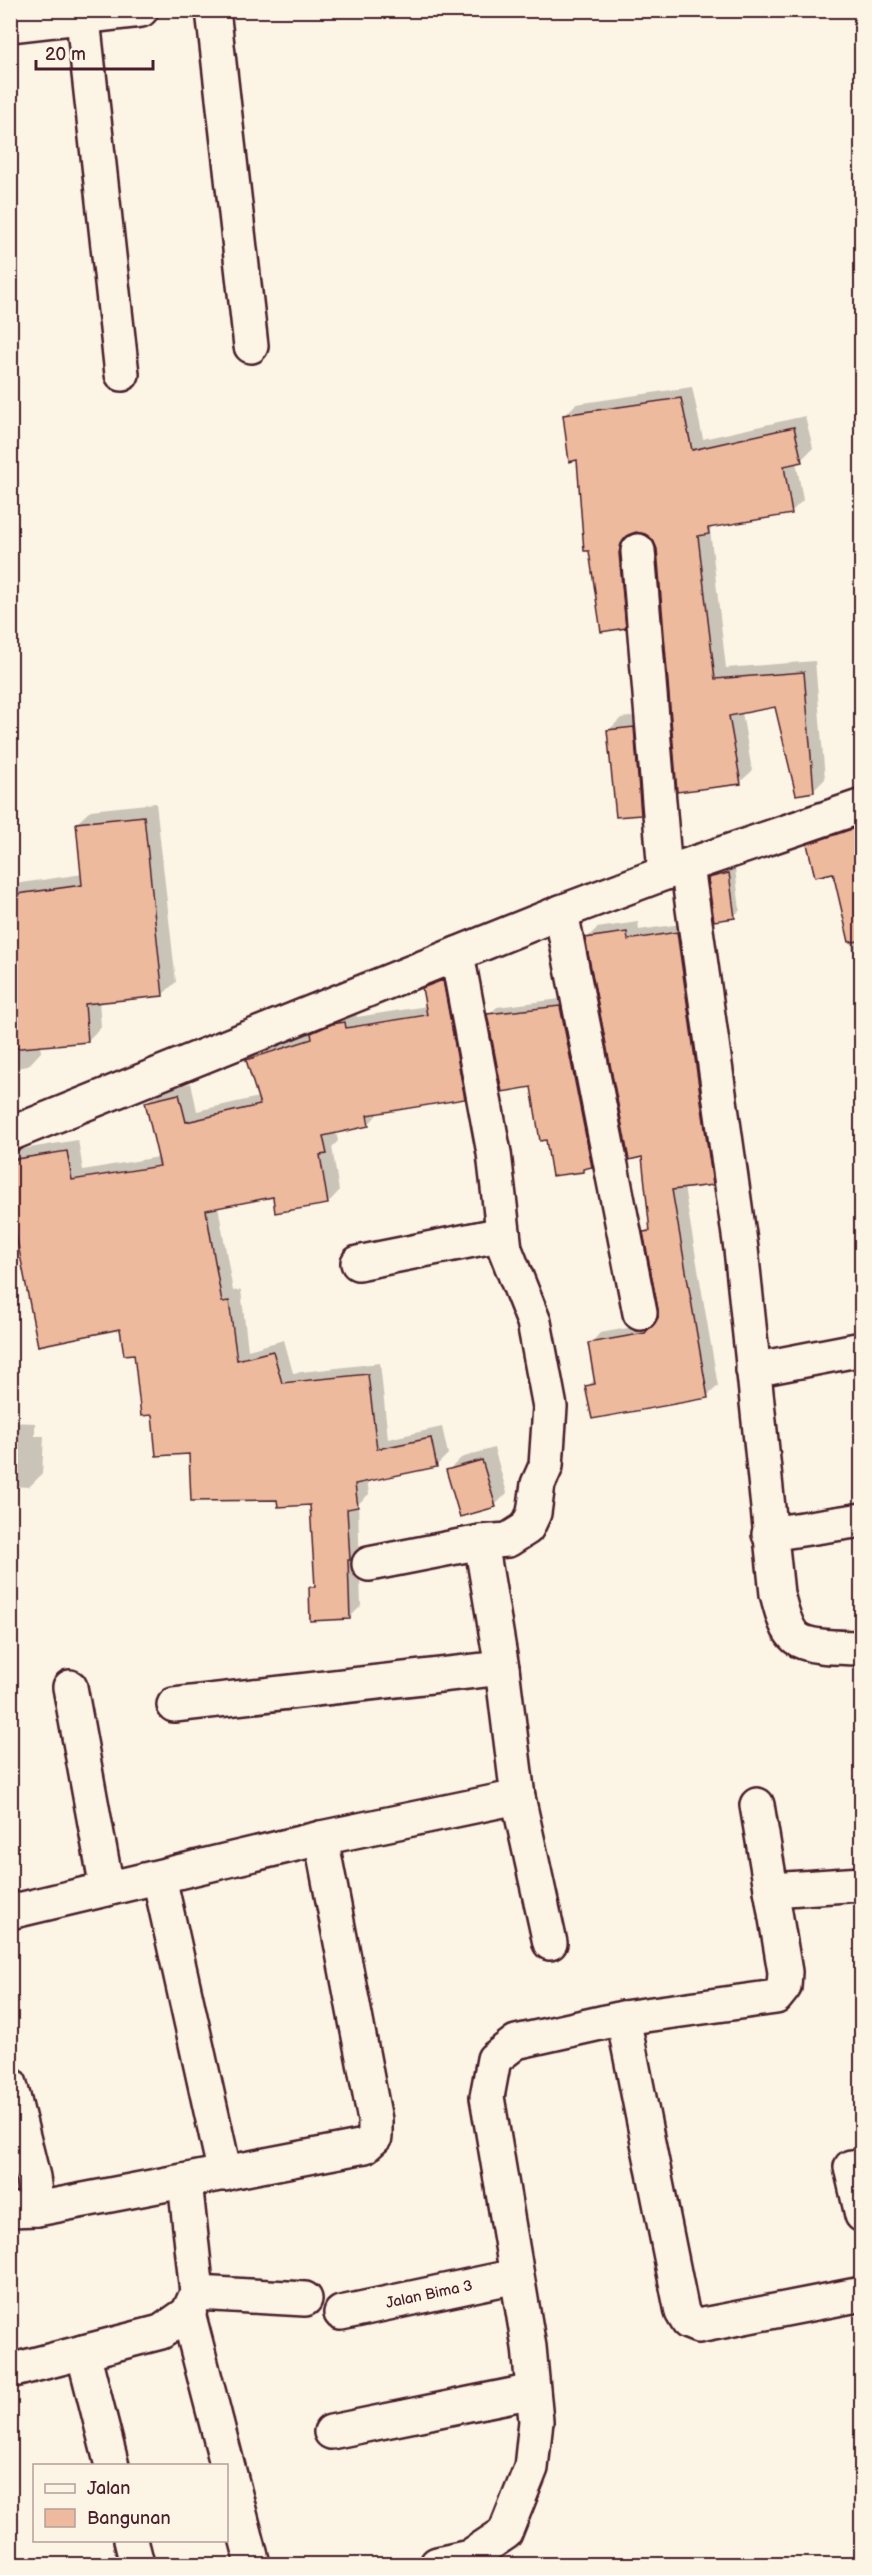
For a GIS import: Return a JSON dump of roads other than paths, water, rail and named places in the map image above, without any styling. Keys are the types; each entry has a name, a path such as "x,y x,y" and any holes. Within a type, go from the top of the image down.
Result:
{"street":[{"path":"10,25 83,14 141,10"},
{"path":"213,10 251,346"},
{"path":"83,14 122,374"},
{"path":"638,551 676,869 741,1250 777,1594 785,1621 796,1638 816,1646 861,1648"},
{"path":"10,1134 561,912 676,869 861,806"},
{"path":"561,912 640,1313"},
{"path":"369,1564 481,1542 508,1540 527,1528 534,1513 538,1484 546,1466 550,1407 534,1322 505,1249 494,1153 457,954"},
{"path":"358,1263 503,1234"},
{"path":"753,1370 861,1349"},
{"path":"770,1534 861,1520"},
{"path":"481,1542 502,1668 518,1797 550,1943"},
{"path":"174,1705 502,1668"},
{"path":"70,1687 107,1889"},
{"path":"10,1912 321,1839 518,1797"},
{"path":"437,2565 469,2557 505,2533 531,2468 536,2421 529,2347 487,2097 494,2060 516,2042 623,2018 776,1997 784,1986 785,1972 757,1805"},
{"path":"10,2084 33,2177 24,2210 365,2146 375,2137 375,2120 321,1839"},
{"path":"159,1876 225,2174"},
{"path":"771,1890 861,1884"},
{"path":"623,2018 682,2312 688,2322 698,2326 861,2294"},
{"path":"851,2167 861,2214"},
{"path":"185,2181 192,2303 253,2565"},
{"name":"Jalan Bima 3","path":"341,2313 516,2276"},
{"path":"10,2370 161,2332 192,2303 305,2299"},
{"path":"83,2352 111,2464"},
{"path":"331,2432 533,2391"},
{"path":"131,2542 137,2565"}]}
